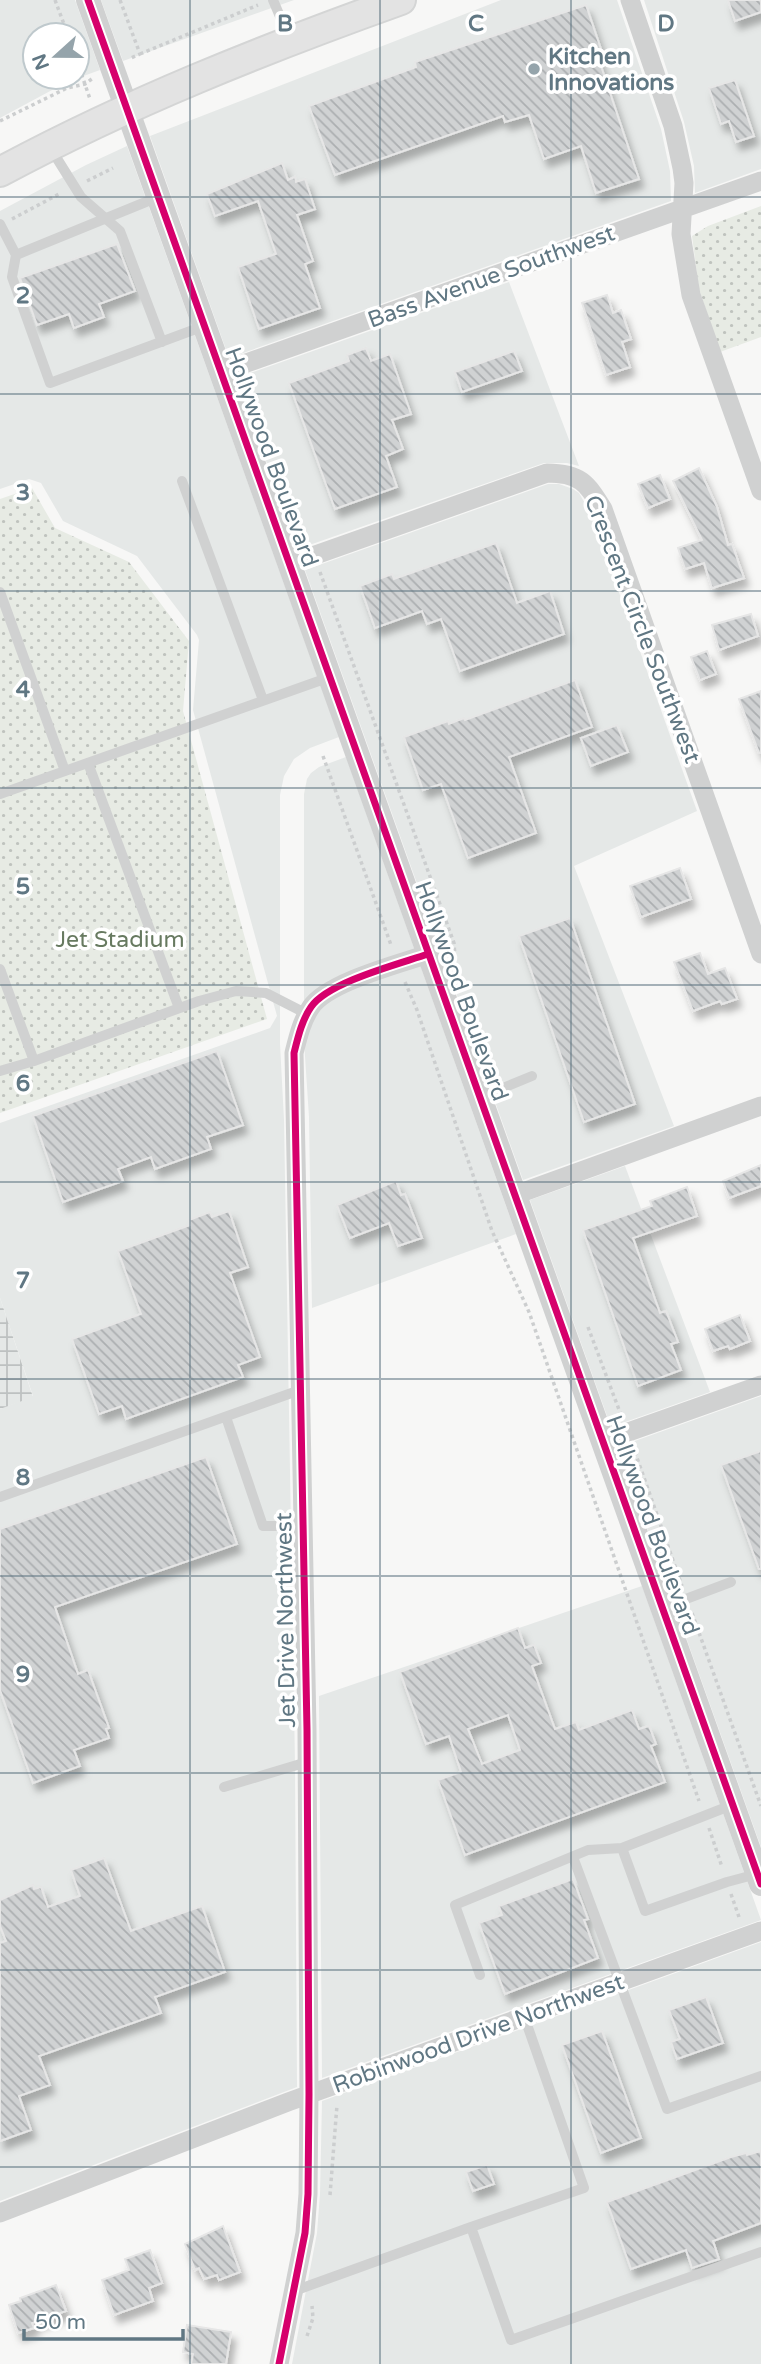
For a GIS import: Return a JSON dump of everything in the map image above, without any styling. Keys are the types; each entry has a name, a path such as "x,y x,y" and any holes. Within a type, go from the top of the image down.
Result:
{"main road":[{"path":"0,172 127,110 290,40 401,0"}],"street":[{"name":"Hollywood Boulevard","path":"88,0 759,1879"},
{"path":"631,0 673,126 684,183 681,234 691,296 761,491"},
{"name":"Bass Avenue Southwest","path":"221,372 761,181"},
{"name":"Crescent Circle Southwest","path":"290,564 547,473 562,473 589,485 603,509 761,954"},
{"name":"Jet Drive Northwest","path":"279,2364 302,2252 308,2194 307,1762 294,1053 302,1023 311,1005 325,992 429,954"},
{"path":"515,1195 761,1106"},
{"path":"603,1441 761,1385"},
{"name":"Robinwood Drive Northwest","path":"0,2213 309,2094 761,1931"}],"lane":[{"path":"273,0 290,40"},
{"path":"49,147 81,197 120,231 163,342"},
{"path":"16,256 158,197"},
{"path":"0,225 16,256 12,277 50,383 205,326"},
{"path":"182,481 263,700"},
{"path":"0,592 65,771"},
{"path":"0,794 330,677"},
{"path":"88,763 179,1008"},
{"path":"0,969 34,1061"},
{"path":"0,1071 179,1008 236,991 266,993 307,1014"},
{"path":"480,1097 532,1076"},
{"path":"0,1497 300,1390"},
{"path":"226,1417 263,1525 303,1526"},
{"path":"662,1608 731,1582"},
{"path":"224,1787 307,1762"},
{"path":"480,1975 455,1905 588,1850 622,1848 733,1805"},
{"path":"622,1848 645,1911 727,1882 759,1879"},
{"path":"573,1857 667,2109 761,2076"},
{"path":"294,2291 584,2188 524,2016"},
{"path":"471,2227 510,2340 761,2252"}],"path":[{"path":"55,0 63,21"},
{"path":"120,0 140,54"},
{"path":"91,79 140,54 258,5"},
{"path":"0,121 61,91"},
{"path":"88,91 99,124"},
{"path":"0,225 113,168"},
{"path":"323,756 397,965 417,1010 492,1231 529,1312 740,1918"}],"shaded area":[{"path":"0,0 75,0 82,21 21,21 21,91 50,91 0,118"},
{"path":"101,0 294,0 123,61"},
{"path":"501,0 617,0 661,129 670,171 671,201 229,358 150,136"},
{"path":"644,0 761,0 761,169 695,193 694,166 684,122"},
{"path":"91,45 100,70 91,73"},
{"path":"127,146 339,737 310,748 294,759 284,776 280,795 280,1044 284,1120 295,1764 297,2087 0,2201 0,1409 33,1396 0,1298 0,1123 270,1028 277,1016 193,710 199,640 197,635 137,556 63,521 41,483 29,479 0,489 0,211"},
{"path":"509,282 579,466 544,463 298,549 236,378"},
{"path":"548,484 559,484 579,493 591,514 697,811 574,866 674,1126 523,1180 305,570"},
{"path":"346,757 516,1234 312,1308 309,1117 304,1041 304,794 311,773 319,767"},
{"path":"625,1166 710,1392 611,1427 530,1200"},
{"path":"0,1298 33,1397 0,1409"},
{"path":"761,1396 761,1847 618,1447"},
{"path":"642,1586 761,1920 322,2078 319,1696"},
{"path":"761,1942 761,2364 292,2364 317,2233 322,2101"}],"green space":[{"path":"761,206 761,337 720,352 699,289 692,236 708,226"},
{"name":"Jet Stadium","path":"32,488 55,528 129,562 189,641 183,711 267,1019 0,1113 0,499"}],"building":[{"path":"728,0 761,0 761,12 735,21"},
{"path":"586,5 602,52 597,54 639,179 596,193 581,146 544,159 529,115 505,122 503,116 335,175 309,106 416,67 415,62"},
{"path":"735,80 754,136 736,142 729,121 721,124 709,88"},
{"path":"282,163 288,180 295,177 296,182 305,179 315,209 297,215 313,261 305,264 320,308 259,329 238,267 276,254 258,201 215,216 207,194"},
{"path":"117,244 135,291 99,304 104,317 74,328 69,314 37,325 20,278"},
{"path":"607,295 613,313 621,310 631,339 622,342 630,367 606,375 582,303"},
{"path":"366,348 371,361 390,354 411,414 392,420 403,449 386,456 397,487 335,509 289,383 349,361 347,355"},
{"path":"514,351 522,371 462,392 455,372"},
{"path":"699,468 717,507 728,545 732,544 744,578 712,588 704,563 685,569 678,548 702,540 673,481"},
{"path":"660,475 670,499 648,508 638,484"},
{"path":"496,543 517,603 550,591 564,634 460,671 441,619 427,624 422,611 375,628 360,586 392,574 394,579"},
{"path":"751,614 758,636 719,650 712,625"},
{"path":"707,651 716,674 700,680 691,657"},
{"path":"575,680 592,727 509,757 536,833 468,858 441,784 423,790 404,737 448,721 449,724 464,718 465,720"},
{"path":"761,691 761,753 759,753 739,699"},
{"path":"617,725 628,752 591,766 581,738"},
{"path":"680,868 691,899 641,917 630,886"},
{"path":"570,918 635,1104 584,1122 519,936"},
{"path":"700,953 708,974 725,968 737,999 722,1004 720,1001 693,1011 674,962"},
{"path":"217,1051 243,1125 207,1137 211,1149 155,1169 151,1157 118,1169 123,1181 63,1202 33,1116"},
{"path":"761,1165 761,1186 729,1198 723,1181"},
{"path":"396,1181 401,1195 405,1194 422,1238 398,1246 389,1223 350,1238 337,1205"},
{"path":"687,1187 697,1216 633,1238 660,1313 666,1311 678,1342 671,1344 681,1370 638,1386 583,1230 652,1206 650,1201"},
{"path":"229,1211 248,1267 230,1273 260,1357 238,1365 243,1377 126,1419 122,1406 99,1414 72,1339 141,1314 118,1251 190,1225 189,1220 210,1212 212,1217"},
{"path":"740,1315 750,1341 730,1349 728,1346 713,1351 705,1329"},
{"path":"761,1451 761,1569 759,1569 721,1465"},
{"path":"206,1457 237,1544 55,1607 78,1674 88,1670 109,1728 106,1729 109,1738 74,1750 80,1766 33,1783 0,1690 0,1529"},
{"path":"518,1628 525,1648 534,1645 541,1663 532,1666 555,1729 576,1722 579,1730 632,1710 639,1729 649,1726 656,1744 651,1746 665,1782 465,1855 438,1780 461,1772 449,1736 426,1744 400,1672","holes":["508,1715 520,1750 482,1764 468,1729"]},
{"path":"104,1858 131,1931 202,1906 225,1972 155,1997 161,2013 39,2056 50,2085 19,2096 31,2130 0,2141 0,1943 6,1941 0,1926 0,1900 33,1885 34,1889 41,1887 48,1907 80,1896 71,1870"},
{"path":"573,1879 588,1919 584,1920 598,1958 505,1994 479,1923 502,1915 499,1906"},
{"path":"706,1997 723,2043 677,2059 671,2042 680,2039 669,2010"},
{"path":"602,2031 641,2138 601,2153 562,2045"},
{"path":"761,2151 761,2223 713,2241 719,2259 692,2268 686,2250 631,2269 607,2202 731,2157"},
{"path":"487,2165 494,2184 473,2191 466,2172"},
{"path":"223,2226 240,2272 219,2280 217,2275 204,2279 199,2268 195,2270 185,2244"},
{"path":"150,2250 162,2283 149,2288 153,2301 114,2315 102,2280 129,2270 125,2259"},
{"path":"56,2285 66,2311 32,2323 34,2328 18,2333 9,2305 21,2301 20,2298"},
{"path":"187,2325 231,2332 226,2364 191,2364 193,2354 183,2352"}],"cycle path":[{"path":"88,0 761,1884"},
{"path":"279,2364 305,2233 308,2194 307,1730 294,1053 305,1017 320,998 365,975 428,954"}],"place":[{"name":"Kitchen Innovations","path":"534,69"}]}
